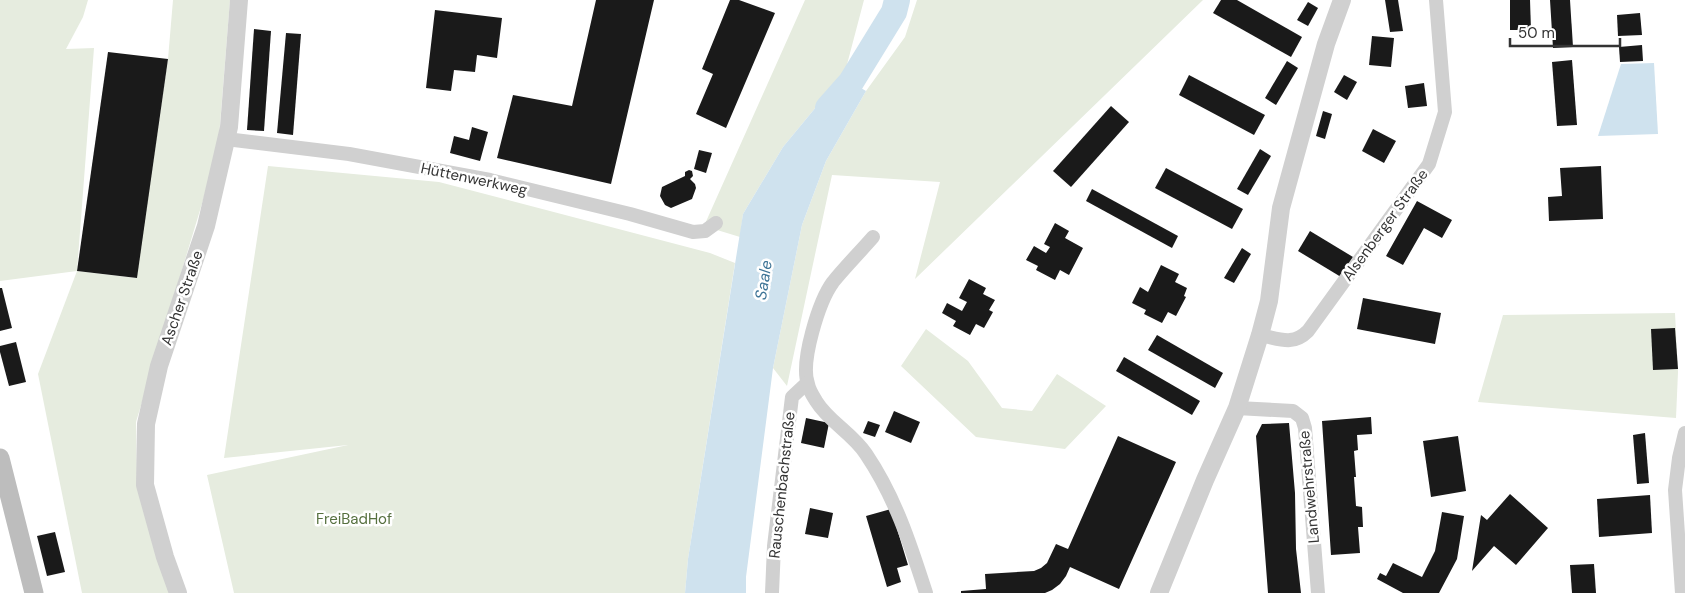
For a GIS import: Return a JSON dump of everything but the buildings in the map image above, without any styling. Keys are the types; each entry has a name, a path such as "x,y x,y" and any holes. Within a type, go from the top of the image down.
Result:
{"main road":[{"path":"0,458 34,593"}],"street":[{"name":"Ascher Straße","path":"178,593 165,557 145,485 146,424 159,366 206,226 229,126 239,0"},
{"path":"1159,593 1238,408 1269,301 1281,208 1326,44 1342,0"},
{"name":"Alsenberger Straße","path":"1260,335 1291,341 1301,338 1308,331 1429,164 1445,112 1436,0"},
{"name":"Hüttenwerkweg","path":"226,139 349,154 490,180 630,214 693,232 705,231 716,223"},
{"path":"874,237 832,284 822,302 813,328 806,363 807,383 816,402 865,452 884,484 895,504 906,532 926,593"},
{"name":"Rauschenbachstraße","path":"772,593 774,546 792,397 807,383"},
{"name":"Landwehrstraße","path":"1238,408 1293,411 1302,418 1318,593"},
{"path":"1682,593 1675,490 1685,433"}],"green space":[{"path":"0,0 88,0 83,17 66,49 94,48 77,271 0,281"},
{"path":"173,0 230,0 219,137 204,197 136,422 137,484 170,593 82,593 38,374 77,271 136,278 168,59"},
{"path":"805,0 864,0 845,72 783,147 743,214 740,237 704,226"},
{"path":"917,0 1203,0 915,279 940,182 832,175 787,386 773,368 802,225 826,161 866,91 905,37"},
{"name":"FreiBadHof","path":"268,166 439,182 710,253 735,263 688,559 685,593 234,593 207,475 348,445 224,458"},
{"path":"1675,313 1678,372 1676,418 1478,402 1503,315"},
{"path":"926,329 968,361 1002,408 1032,411 1057,374 1106,406 1065,449 976,437 901,366"}],"water":[{"path":"1654,63 1658,134 1598,136 1621,64"},
{"path":"845,72 851,82 866,91 826,161 802,225 773,368 746,577 746,593 685,593 688,559 743,214 783,147"}],"waterway":[{"name":"Saale","path":"828,108 851,82 894,12 897,0"}]}
